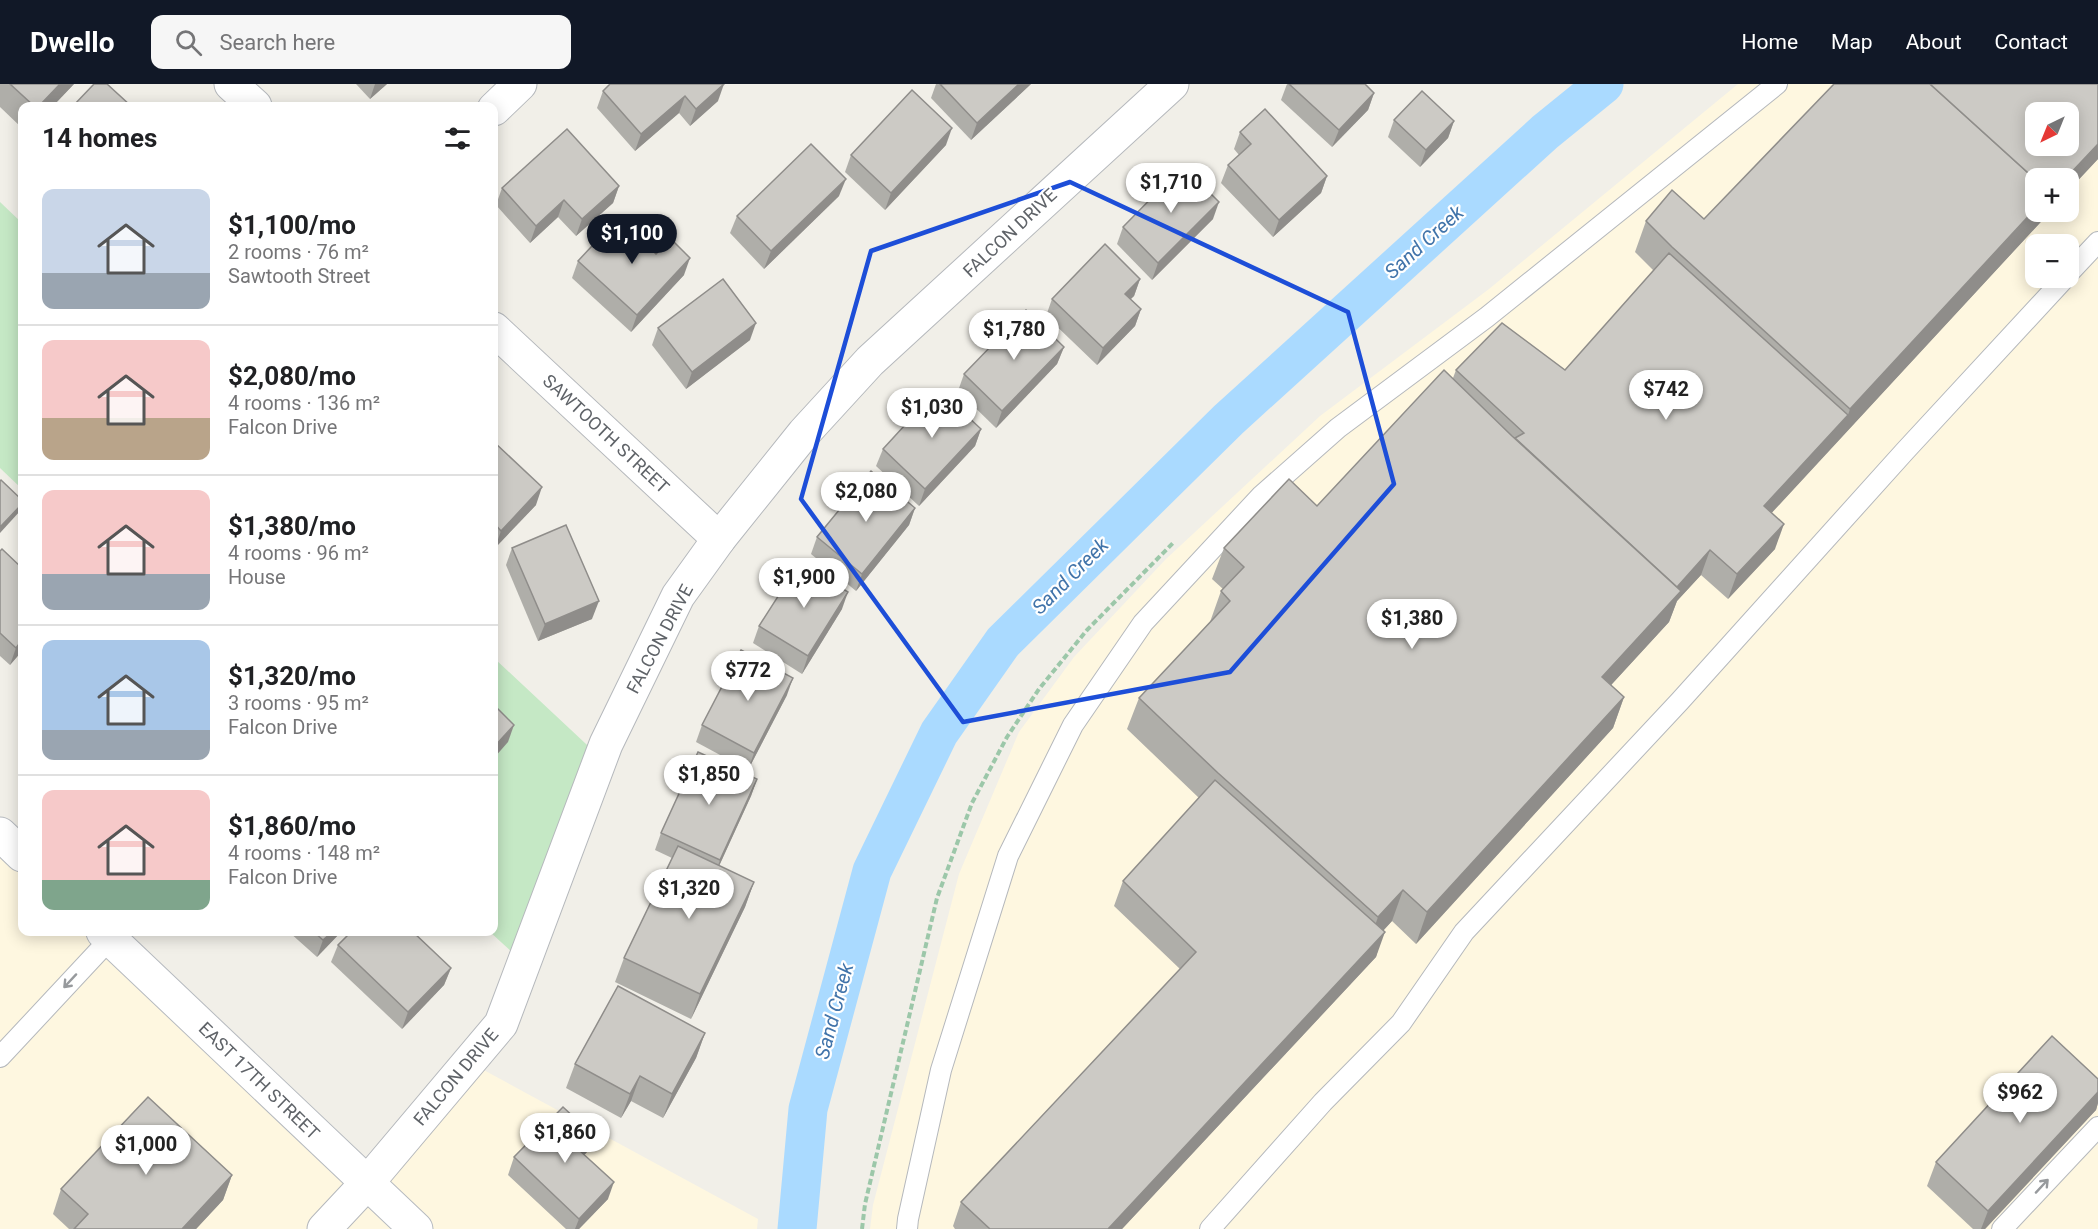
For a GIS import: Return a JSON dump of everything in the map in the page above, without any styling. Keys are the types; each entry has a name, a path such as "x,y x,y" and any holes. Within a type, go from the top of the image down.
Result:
{"street":[{"path":"231,84 251,102"},
{"path":"498,105 520,84"},
{"name":"FALCON DRIVE","path":"324,1229 367,1183 501,1024 606,744 678,596 719,539 804,433 870,361 1172,84"},
{"name":"SAWTOOTH STREET","path":"498,333 719,539"},
{"path":"0,834 18,851"},
{"name":"EAST 17TH STREET","path":"108,936 416,1229"}],"lane":[{"path":"907,1229 941,1070 1008,856 1073,725 1143,623 1261,496 1338,428 1487,316 1777,84"},
{"path":"2079,262 2098,242"},
{"path":"1210,1229 1323,1102 1401,1023 1464,932 1680,701 1905,450 2056,288"},
{"path":"0,1057 106,936"},
{"path":"2002,1229 2098,1127"}],"highlighted area":[{"path":"1070,182 1348,312 1394,484 1230,672 963,722 801,499 871,251"}],"shaded area":[{"path":"1738,84 2098,84 2098,1229 870,1229 873,1205 959,874 1019,732 1074,657 1166,559 1320,416 1489,289"},
{"path":"0,834 18,851 18,936 107,936 367,1183 469,1062 758,1219 757,1229 0,1229"}],"green space":[{"path":"0,202 18,219 18,485 0,468"},
{"path":"498,662 601,758 524,963 494,936 498,936"}],"building":[{"path":"10,84 60,84 43,102 30,102"},
{"path":"94,84 107,84 127,102 77,102"},
{"path":"610,84 724,84 696,109 685,96 641,134 603,91"},
{"path":"940,84 1019,84 977,123"},
{"path":"1289,84 1365,84 1374,93 1339,130"},
{"path":"1834,84 1930,84 2025,170 2025,220 1850,409 1646,221 1672,190 1704,219"},
{"path":"1930,84 2098,84 2098,144 2075,168 2025,168 2025,170"},
{"path":"912,90 952,128 891,193 851,155"},
{"path":"1422,91 1454,121 1426,150 1394,120"},
{"path":"1265,109 1327,176 1279,220 1228,165 1251,144 1240,132"},
{"path":"567,129 619,186 582,219 564,200 536,226 502,188"},
{"path":"811,144 846,179 771,251 737,216"},
{"path":"1183,166 1219,202 1158,263 1123,227"},
{"path":"618,218 656,254 671,239 690,258 637,315 578,261"},
{"path":"1105,244 1140,279 1125,294 1141,309 1103,348 1052,299"},
{"path":"1669,253 1848,415 1764,506 1784,524 1737,574 1710,550 1677,587 1515,438 1524,433 1456,370 1502,323 1565,370"},
{"path":"723,279 756,323 692,372 658,328"},
{"path":"1026,310 1064,347 1002,411 964,374"},
{"path":"1444,370 1512,436 1681,591 1602,677 1624,697 1427,912 1403,890 1378,917 1218,773 1139,698 1230,601 1221,591 1244,567 1224,548 1289,479 1317,506"},
{"path":"938,389 981,429 925,489 883,449"},
{"path":"498,446 542,487 501,531 498,528"},
{"path":"871,471 915,508 862,574 817,537"},
{"path":"0,481 18,496 18,508 0,527"},
{"path":"566,525 599,601 545,624 512,548"},
{"path":"2,549 18,564 18,645 16,648 0,633 0,551"},
{"path":"800,562 848,592 808,656 759,626"},
{"path":"741,650 793,678 754,753 702,725"},
{"path":"498,709 514,725 498,743"},
{"path":"698,752 757,779 720,860 661,833"},
{"path":"1215,780 1385,932 1108,1229 990,1229 961,1202 1196,952 1123,881"},
{"path":"678,846 754,882 700,994 624,958"},
{"path":"347,936 417,936 451,968 408,1012 338,945"},
{"path":"618,986 705,1033 672,1094 640,1076 630,1094 575,1064"},
{"path":"2052,1036 2098,1079 2098,1092 1988,1211 1936,1162"},
{"path":"148,1097 232,1175 182,1229 74,1229 88,1214 61,1189"},
{"path":"563,1107 593,1135 579,1150 614,1182 579,1219 514,1157"}],"waterway":[{"name":"Sand Creek","path":"797,1229 808,1109 872,871 939,733 1003,642 1228,420 1545,132 1604,84"}]}
